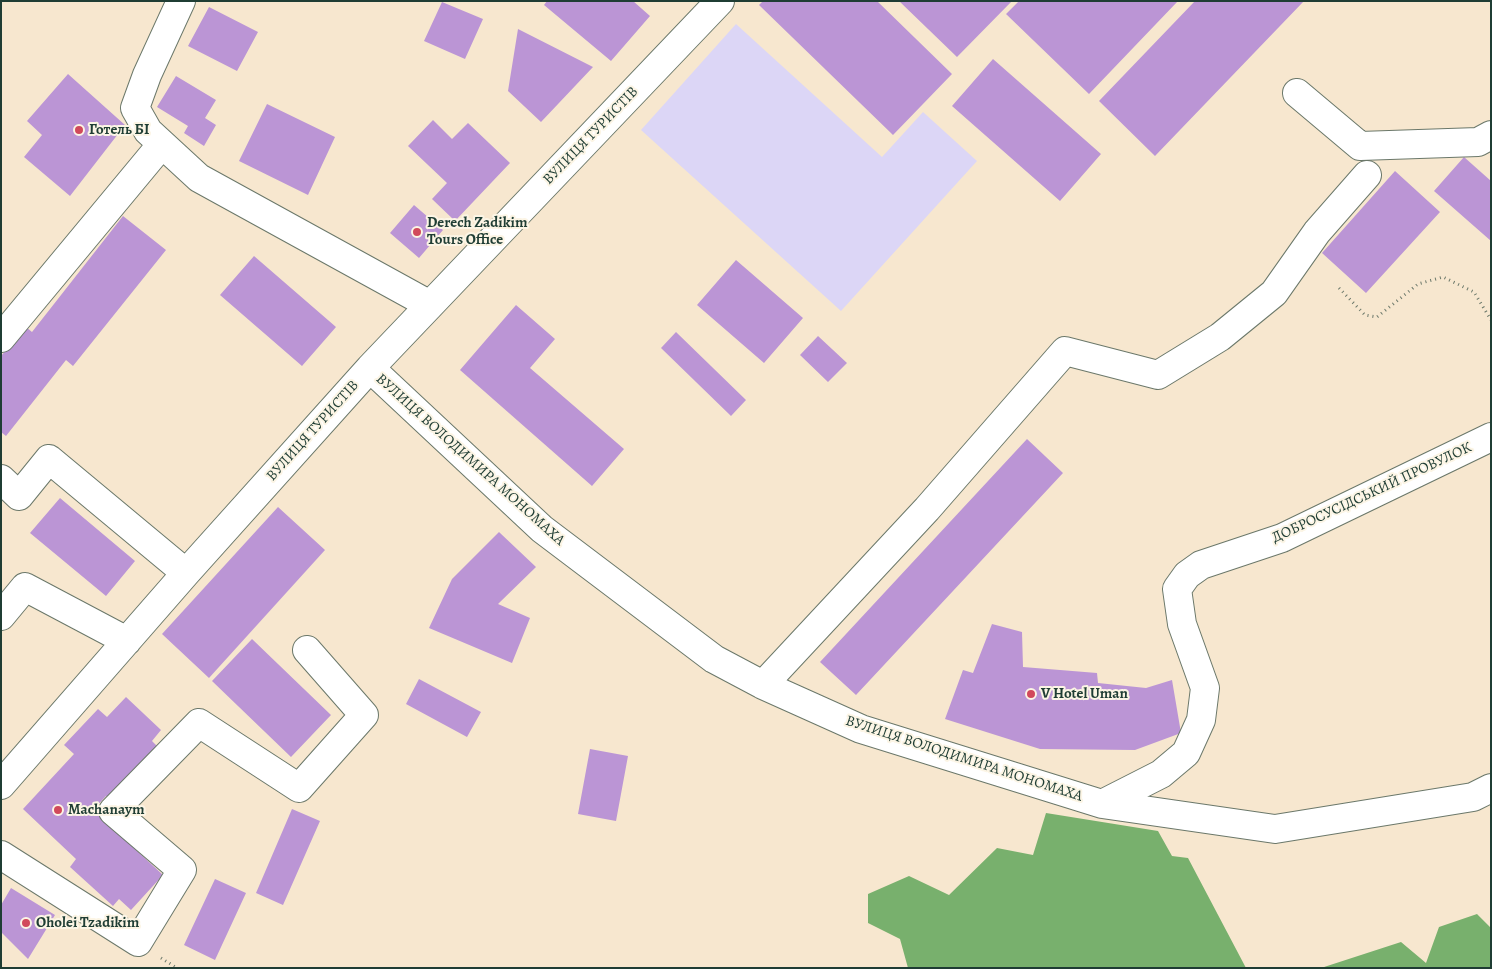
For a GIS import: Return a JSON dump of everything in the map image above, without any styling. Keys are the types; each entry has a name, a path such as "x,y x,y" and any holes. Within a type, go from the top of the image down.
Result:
{"street":[{"path":"181,1 147,75 135,108 155,138 199,178 430,305"},
{"name":"ВУЛИЦЯ ТУРИСТІВ","path":"1,785 186,573 370,368 720,1"},
{"path":"1296,93 1360,146 1478,142 1491,135"},
{"path":"1,338 155,138"},
{"path":"763,684 927,509 1065,351 1158,375 1220,337 1274,293 1317,232 1367,175"},
{"name":"ВУЛИЦЯ ВОЛОДИМИРА МОНОМАХА","path":"370,368 542,529 714,659 763,684 861,729 1102,804 1275,829 1472,797 1491,788"},
{"name":"ДОБРОСУСІДСЬКИЙ ПРОВУЛОК","path":"1102,804 1161,774 1186,753 1201,720 1205,688 1182,624 1176,589 1187,575 1201,565 1282,538 1491,437"},
{"path":"1,479 19,496 49,459 186,573"},
{"path":"1,616 26,587 127,641"},
{"path":"1,855 138,942 182,870 113,812 199,722 299,788 364,715 307,650"}],"path":[{"path":"1339,288 1364,315 1377,317 1418,284 1443,277 1474,292 1491,320"}],"shaded area":[{"path":"736,24 882,157 923,112 977,161 841,311 641,130"}],"green space":[{"path":"1046,813 1158,831 1172,856 1188,858 1246,968 908,968 900,939 868,923 868,894 909,876 949,895 997,848 1033,855"},
{"path":"1477,914 1491,928 1491,968 1321,968 1401,942 1426,963 1439,927"}],"building":[{"path":"547,1 633,1 650,16 611,61 544,5"},
{"path":"763,1 877,1 952,74 893,135 759,5"},
{"path":"899,1 1012,1 957,57"},
{"path":"1019,1 1178,1 1089,94 1006,14"},
{"path":"1195,1 1304,1 1155,156 1099,101"},
{"path":"442,2 483,19 465,59 424,41"},
{"path":"209,7 258,32 237,71 188,46"},
{"path":"518,29 593,67 541,122 508,91"},
{"path":"993,59 1101,154 1060,201 952,106"},
{"name":"Готель БІ","path":"68,74 125,125 70,196 24,157 42,135 27,121"},
{"path":"176,76 216,100 205,118 216,125 204,146 184,133 188,126 157,107"},
{"path":"267,104 335,137 308,195 239,161"},
{"path":"433,120 452,139 468,123 510,163 455,221 432,199 447,183 408,146"},
{"path":"1464,157 1491,181 1491,241 1434,191"},
{"path":"1395,171 1440,212 1366,293 1322,253"},
{"name":"Derech Zadikim Tours Office","path":"414,205 443,230 419,258 390,233"},
{"path":"123,216 166,250 73,366 66,360 6,436 1,432 1,356 26,327 32,332"},
{"path":"254,256 336,327 302,366 220,295"},
{"path":"736,260 803,318 764,363 697,305"},
{"path":"516,305 555,339 530,368 624,449 592,486 460,370"},
{"path":"676,332 746,400 731,416 661,348"},
{"path":"818,336 847,363 828,382 800,355"},
{"path":"1027,439 1063,473 856,695 820,662"},
{"path":"60,498 135,561 106,596 30,533"},
{"path":"278,507 325,550 209,678 162,634"},
{"path":"499,532 536,567 498,604 530,618 512,663 429,628 452,579"},
{"path":"992,624 1022,632 1023,667 1097,673 1098,683 1146,688 1172,680 1181,733 1135,750 1040,749 945,719 963,670 973,673"},
{"path":"252,639 331,715 291,757 212,681"},
{"path":"419,679 481,712 467,737 406,704"},
{"path":"126,697 161,730 152,741 159,748 111,800 106,796 93,810 163,875 131,910 119,899 113,906 70,867 76,859 23,809 74,754 64,745 98,709 107,717"},
{"path":"590,749 628,756 616,821 578,814"},
{"path":"292,809 320,821 283,905 256,893"},
{"path":"215,879 246,893 215,960 184,945"},
{"name":"Oholei Tzadikim","path":"11,888 55,915 28,959 1,932 1,905"}],"place":[{"name":"Готель БІ","path":"79,130"},
{"name":"Derech Zadikim Tours Office","path":"417,232"},
{"name":"V Hotel Uman","path":"1031,694"},
{"name":"Machanaym","path":"58,810"},
{"name":"Oholei Tzadikim","path":"26,923"}]}
